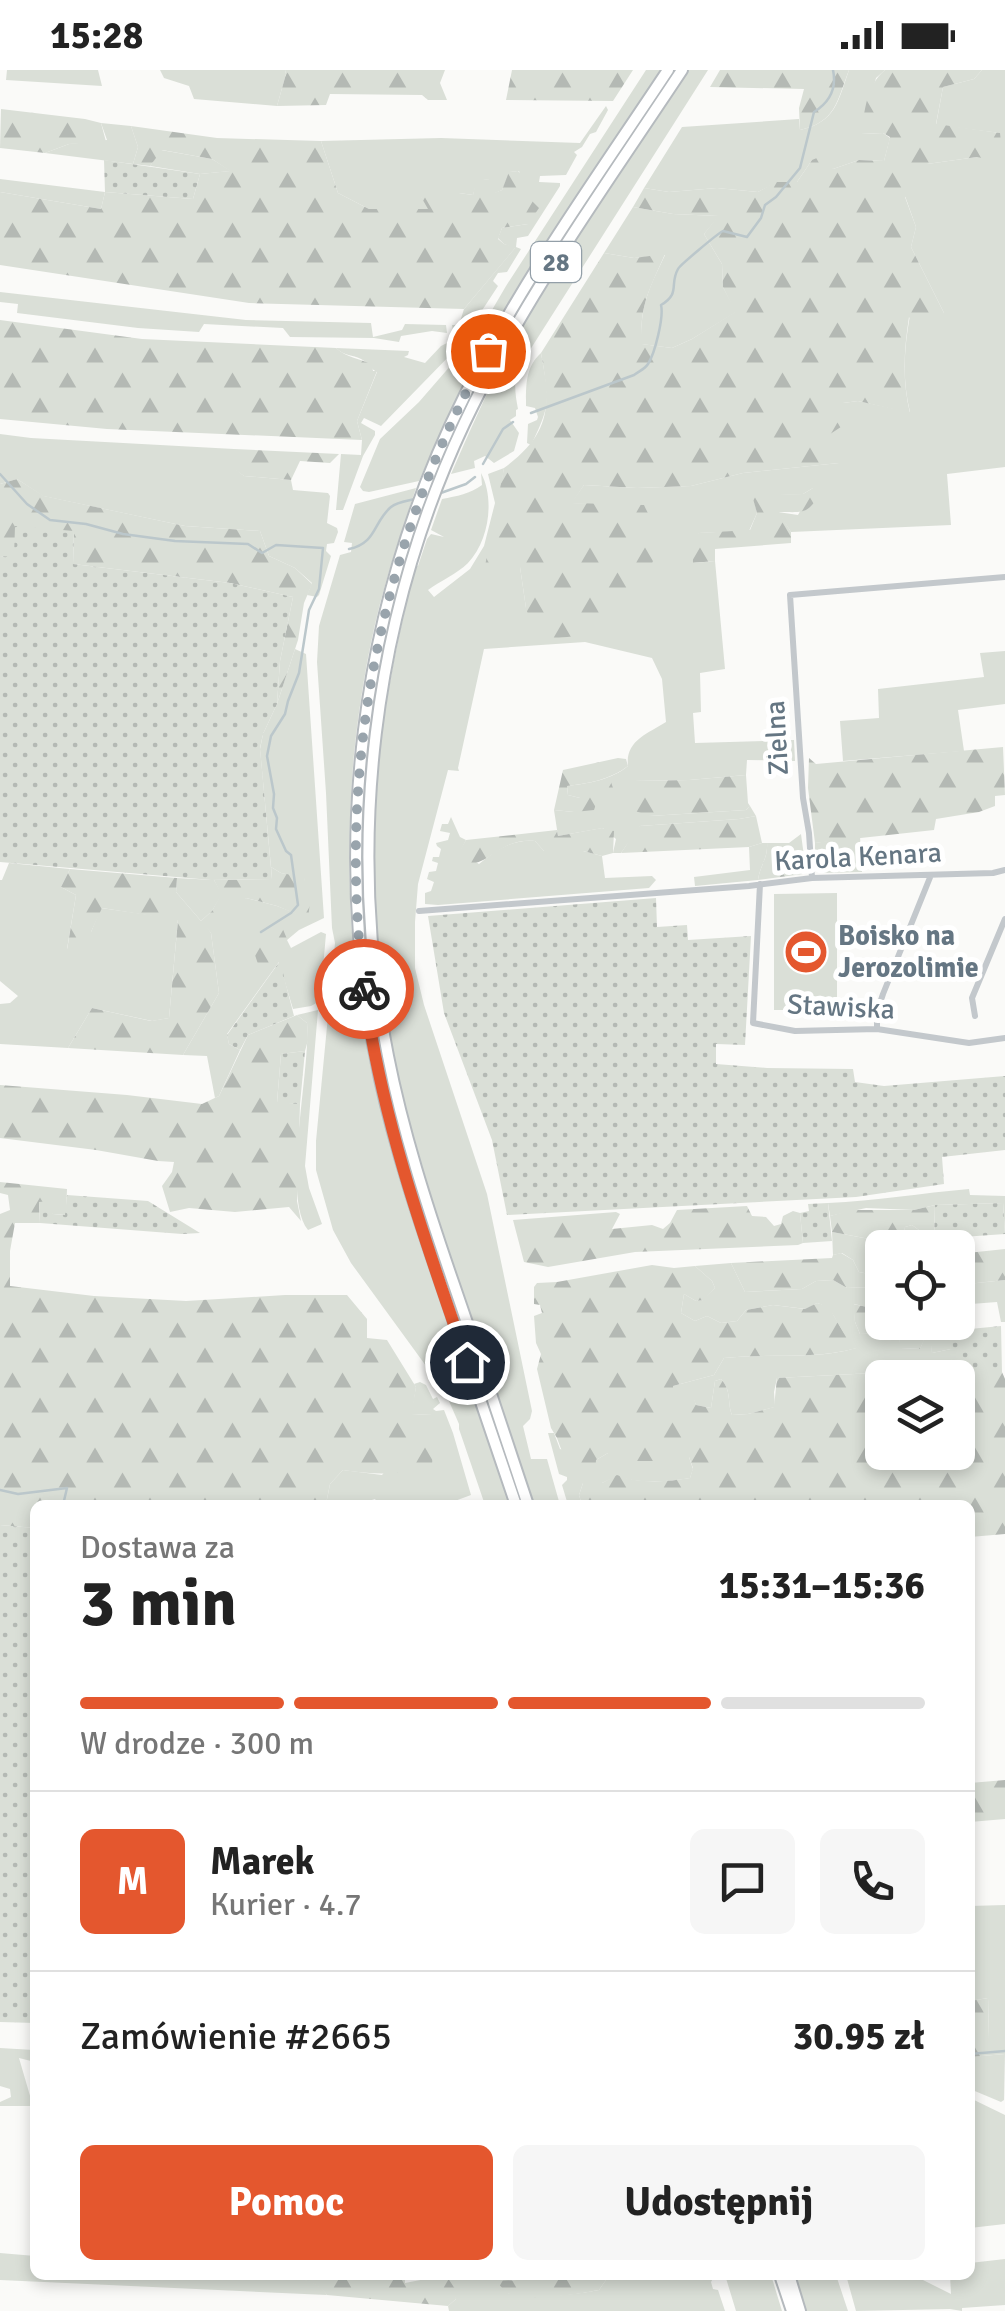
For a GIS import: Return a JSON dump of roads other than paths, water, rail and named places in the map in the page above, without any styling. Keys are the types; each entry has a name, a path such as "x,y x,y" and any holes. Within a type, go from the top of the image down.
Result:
{"main road":[{"name":"28","path":"526,1500 414,1164 388,1058 373,958 368,845 370,786 377,719 394,628 440,463 462,400 510,312 668,70"},
{"name":"28","path":"514,1500 401,1162 380,1078 363,983 358,922 360,764 374,659 410,524 514,330 682,70"},
{"path":"782,2280 792,2311"},
{"path":"791,2280 800,2311"}],"street":[{"name":"Zielna","path":"812,878 802,798 790,595 1005,577"},
{"name":"Karola Kenara","path":"419,911 812,878 1005,870"},
{"path":"877,1029 882,994 931,874"},
{"name":"Stawiska","path":"760,884 753,1023 794,1031 877,1029 969,1043 1005,1038"},
{"path":"975,1016 972,998 1005,919"}],"waterway":[{"path":"531,413 634,375 647,366 658,335 661,305 673,293 678,269 723,231 747,237 765,205 800,168 814,112 833,89 833,70"},
{"path":"483,464 503,429 513,422"},
{"path":"0,474 27,504 50,520 175,541 248,544 262,553 276,545 323,548 319,589 309,610 299,673 285,714 271,736 267,756 276,829 291,855 298,905 261,932"},
{"path":"438,494 475,477"},
{"path":"349,549 365,542 391,507 415,499"},
{"path":"0,1490 18,1494 67,1488 64,1500"},
{"path":"975,2054 1005,2051"}],"place":[{"name":"Boisko na Jerozolimie","path":"806,952"}]}
